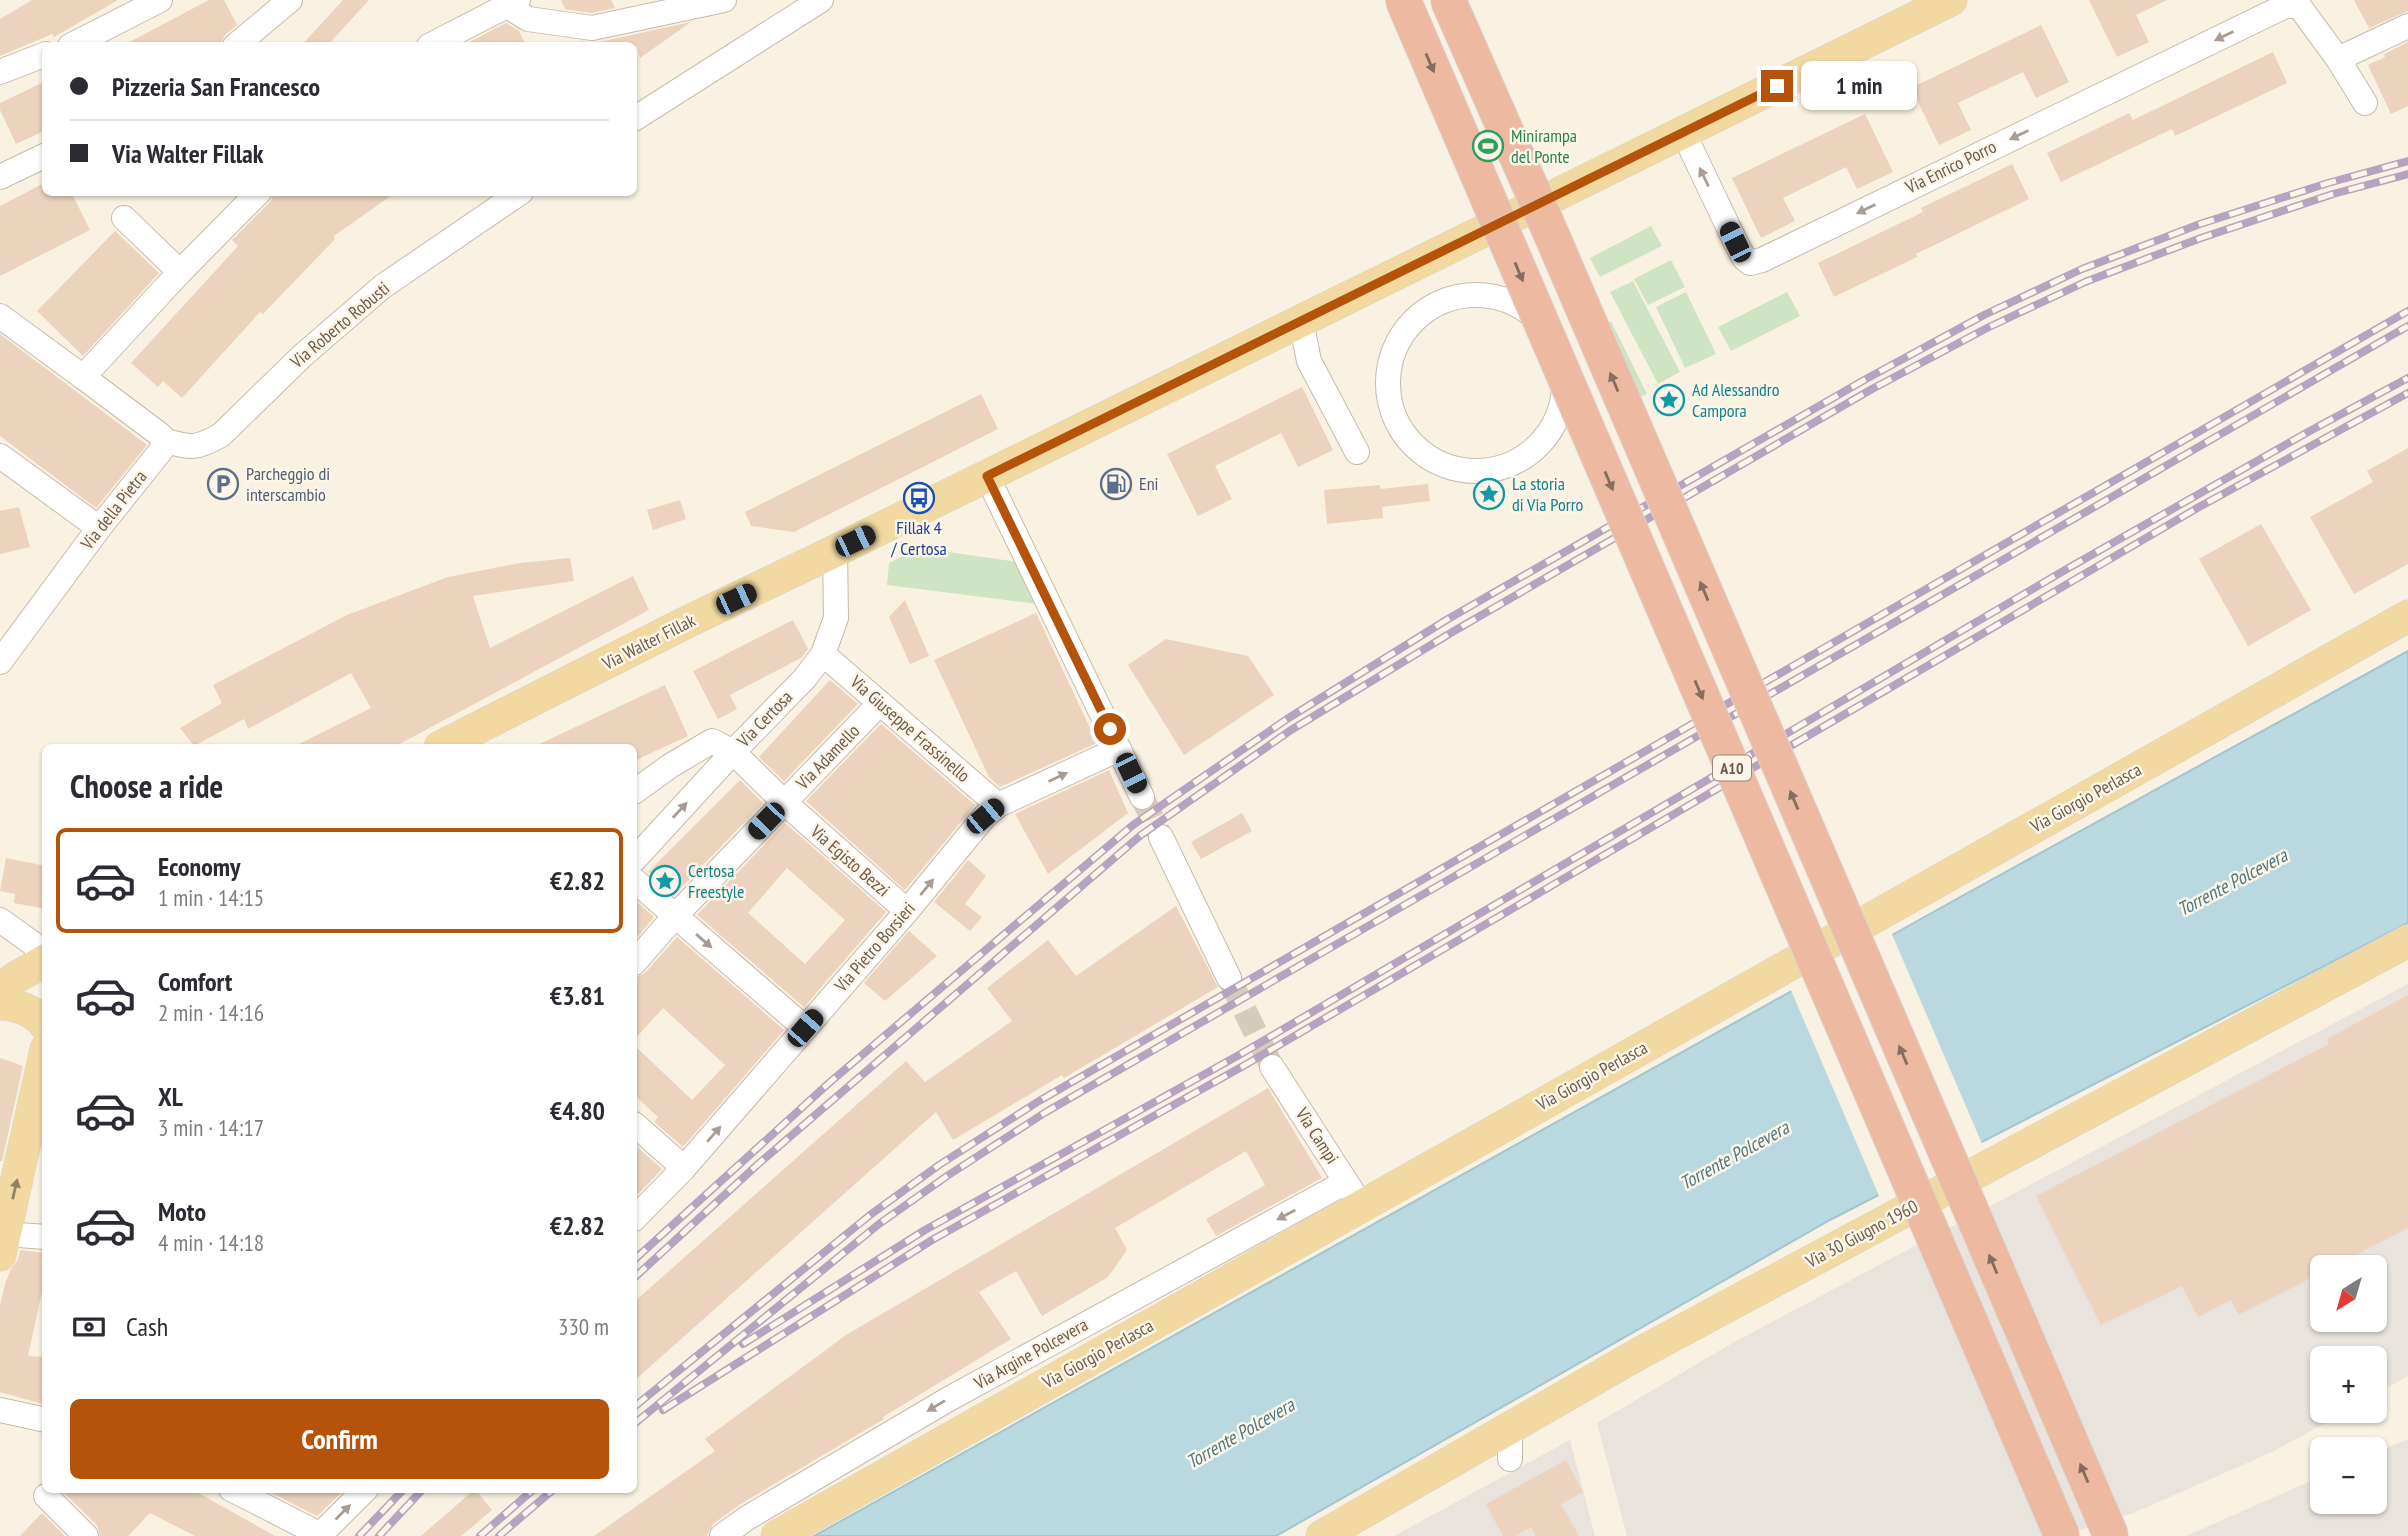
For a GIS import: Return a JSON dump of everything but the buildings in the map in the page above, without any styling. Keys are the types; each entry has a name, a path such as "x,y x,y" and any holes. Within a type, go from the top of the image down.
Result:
{"highway":[{"name":"A10","path":"1403,0 2062,1536"},
{"name":"A10","path":"1448,0 2110,1536"}],"main road":[{"name":"Via Walter Fillak","path":"446,744 689,621 1951,0"},
{"name":"Via Giorgio Perlasca","path":"776,1536 1354,1194 2408,616"},
{"name":"Via 30 Giugno 1960","path":"1322,1536 1510,1444 1640,1353 2408,942"},
{"path":"0,990 42,962"},
{"path":"0,1004 27,1010 42,1021"},
{"path":"2,1244 42,1067"}],"street":[{"path":"57,42 131,0"},
{"path":"78,42 160,0"},
{"path":"240,42 290,0"},
{"path":"437,42 512,3 528,19 592,28 724,0"},
{"path":"637,117 821,0"},
{"path":"2284,3 2299,6 2338,59 2365,103"},
{"name":"Via Enrico Porro","path":"1683,132 1735,242 1750,263 1762,260 2284,3"},
{"path":"2338,59 2408,26"},
{"path":"0,72 35,58"},
{"path":"0,177 42,157"},
{"path":"83,377 255,196"},
{"name":"Via Roberto Robusti","path":"164,443 166,441 189,448 205,444 220,435 302,356 382,287 515,196"},
{"path":"124,218 180,272"},
{"path":"1476,294 1503,298 1528,311 1547,330 1560,355 1565,383 1560,410 1548,435 1528,454 1516,461 1504,467 1476,471 1449,467 1424,454 1404,435 1392,410 1387,383 1391,355 1404,330 1423,311 1448,298 1476,294"},
{"path":"0,316 159,434 164,443"},
{"path":"1301,321 1309,361 1357,452"},
{"name":"Via della Pietra","path":"0,662 99,528 160,452 164,443"},
{"path":"0,456 99,528"},
{"path":"987,476 1142,797"},
{"name":"Via Certosa","path":"637,857 805,678 823,654 836,618 835,551"},
{"name":"Via Giuseppe Frassinello","path":"823,654 998,805"},
{"name":"Via Adamello","path":"637,960 675,916 880,703"},
{"path":"637,790 712,741 733,752"},
{"name":"Via Pietro Borsieri","path":"637,1216 684,1168 907,911 985,816 998,805 1119,749"},
{"name":"Via Egisto Bezzi","path":"733,752 907,911"},
{"path":"1161,837 1229,978"},
{"path":"637,883 805,1028"},
{"path":"0,920 42,950"},
{"name":"Via Campi","path":"1272,1067 1354,1194"},
{"path":"637,1127 684,1168"},
{"name":"Via Argine Polcevera","path":"722,1536 747,1518 947,1400 1354,1194"},
{"path":"2,1244 42,1238"},
{"path":"0,1410 42,1419"},
{"path":"239,1493 321,1536 362,1493"},
{"path":"44,1498 86,1536"}],"shaded area":[{"path":"2408,984 2408,1376 2387,1388 2387,1346 2310,1346 2310,1423 2325,1423 2272,1452 2131,1514 2061,1536 1627,1536 1597,1423 1736,1341"},
{"path":"2408,1439 2408,1536 2186,1536 2310,1481 2310,1514 2387,1514 2387,1448"},
{"path":"1570,1440 1595,1536 1394,1536"}],"green space":[{"path":"1651,226 1662,246 1600,277 1590,258"},
{"path":"1671,260 1685,287 1648,305 1634,279"},
{"path":"1633,281 1680,372 1658,384 1610,292"},
{"path":"1686,292 1716,354 1685,368 1656,307"},
{"path":"1787,292 1800,316 1731,351 1718,327"},
{"path":"1611,321 1647,394 1618,408 1583,335"},
{"path":"920,548 1018,562 1038,604 887,585 889,563"}],"water":[{"name":"Torrente Polcevera","path":"2408,651 2408,923 1830,1220 1276,1536 814,1536 1962,896"}],"pier":[{"path":"1891,932 1983,1146 1880,1198 1790,988"}],"tunnel":[{"path":"1142,797 1161,837"},
{"path":"1229,978 1272,1067"}],"railway":[{"path":"637,1257 829,1083 1133,825 1287,719 1448,619 1866,379 1984,315 2082,269 2200,224 2328,183 2408,161"},
{"path":"637,1275 756,1166 1141,835 1291,730 1454,631 1872,389 1987,328 2085,282 2201,238 2333,194 2408,174"},
{"path":"637,1405 870,1215 939,1165 1039,1101 2408,311"},
{"path":"637,1422 879,1224 1046,1112 2408,326"},
{"path":"743,1344 925,1230 1239,1055 2065,570 2408,378"},
{"path":"663,1410 932,1240 1245,1065 2199,507 2408,393"},
{"path":"359,1536 400,1493"},
{"path":"379,1536 419,1493"},
{"path":"480,1536 529,1493"},
{"path":"499,1536 549,1493"}],"place":[{"name":"Minirampa del Ponte","path":"1488,146"},
{"name":"Ad Alessandro Campora","path":"1669,400"},
{"name":"Parcheggio di interscambio","path":"223,484"},
{"name":"Eni","path":"1116,484"},
{"name":"La storia di Via Porro","path":"1489,494"},
{"name":"Fillak 4 / Certosa","path":"919,498"},
{"name":"Certosa Freestyle","path":"665,881"}],"route":[{"path":"1110,729 987,476 1777,86"}]}
